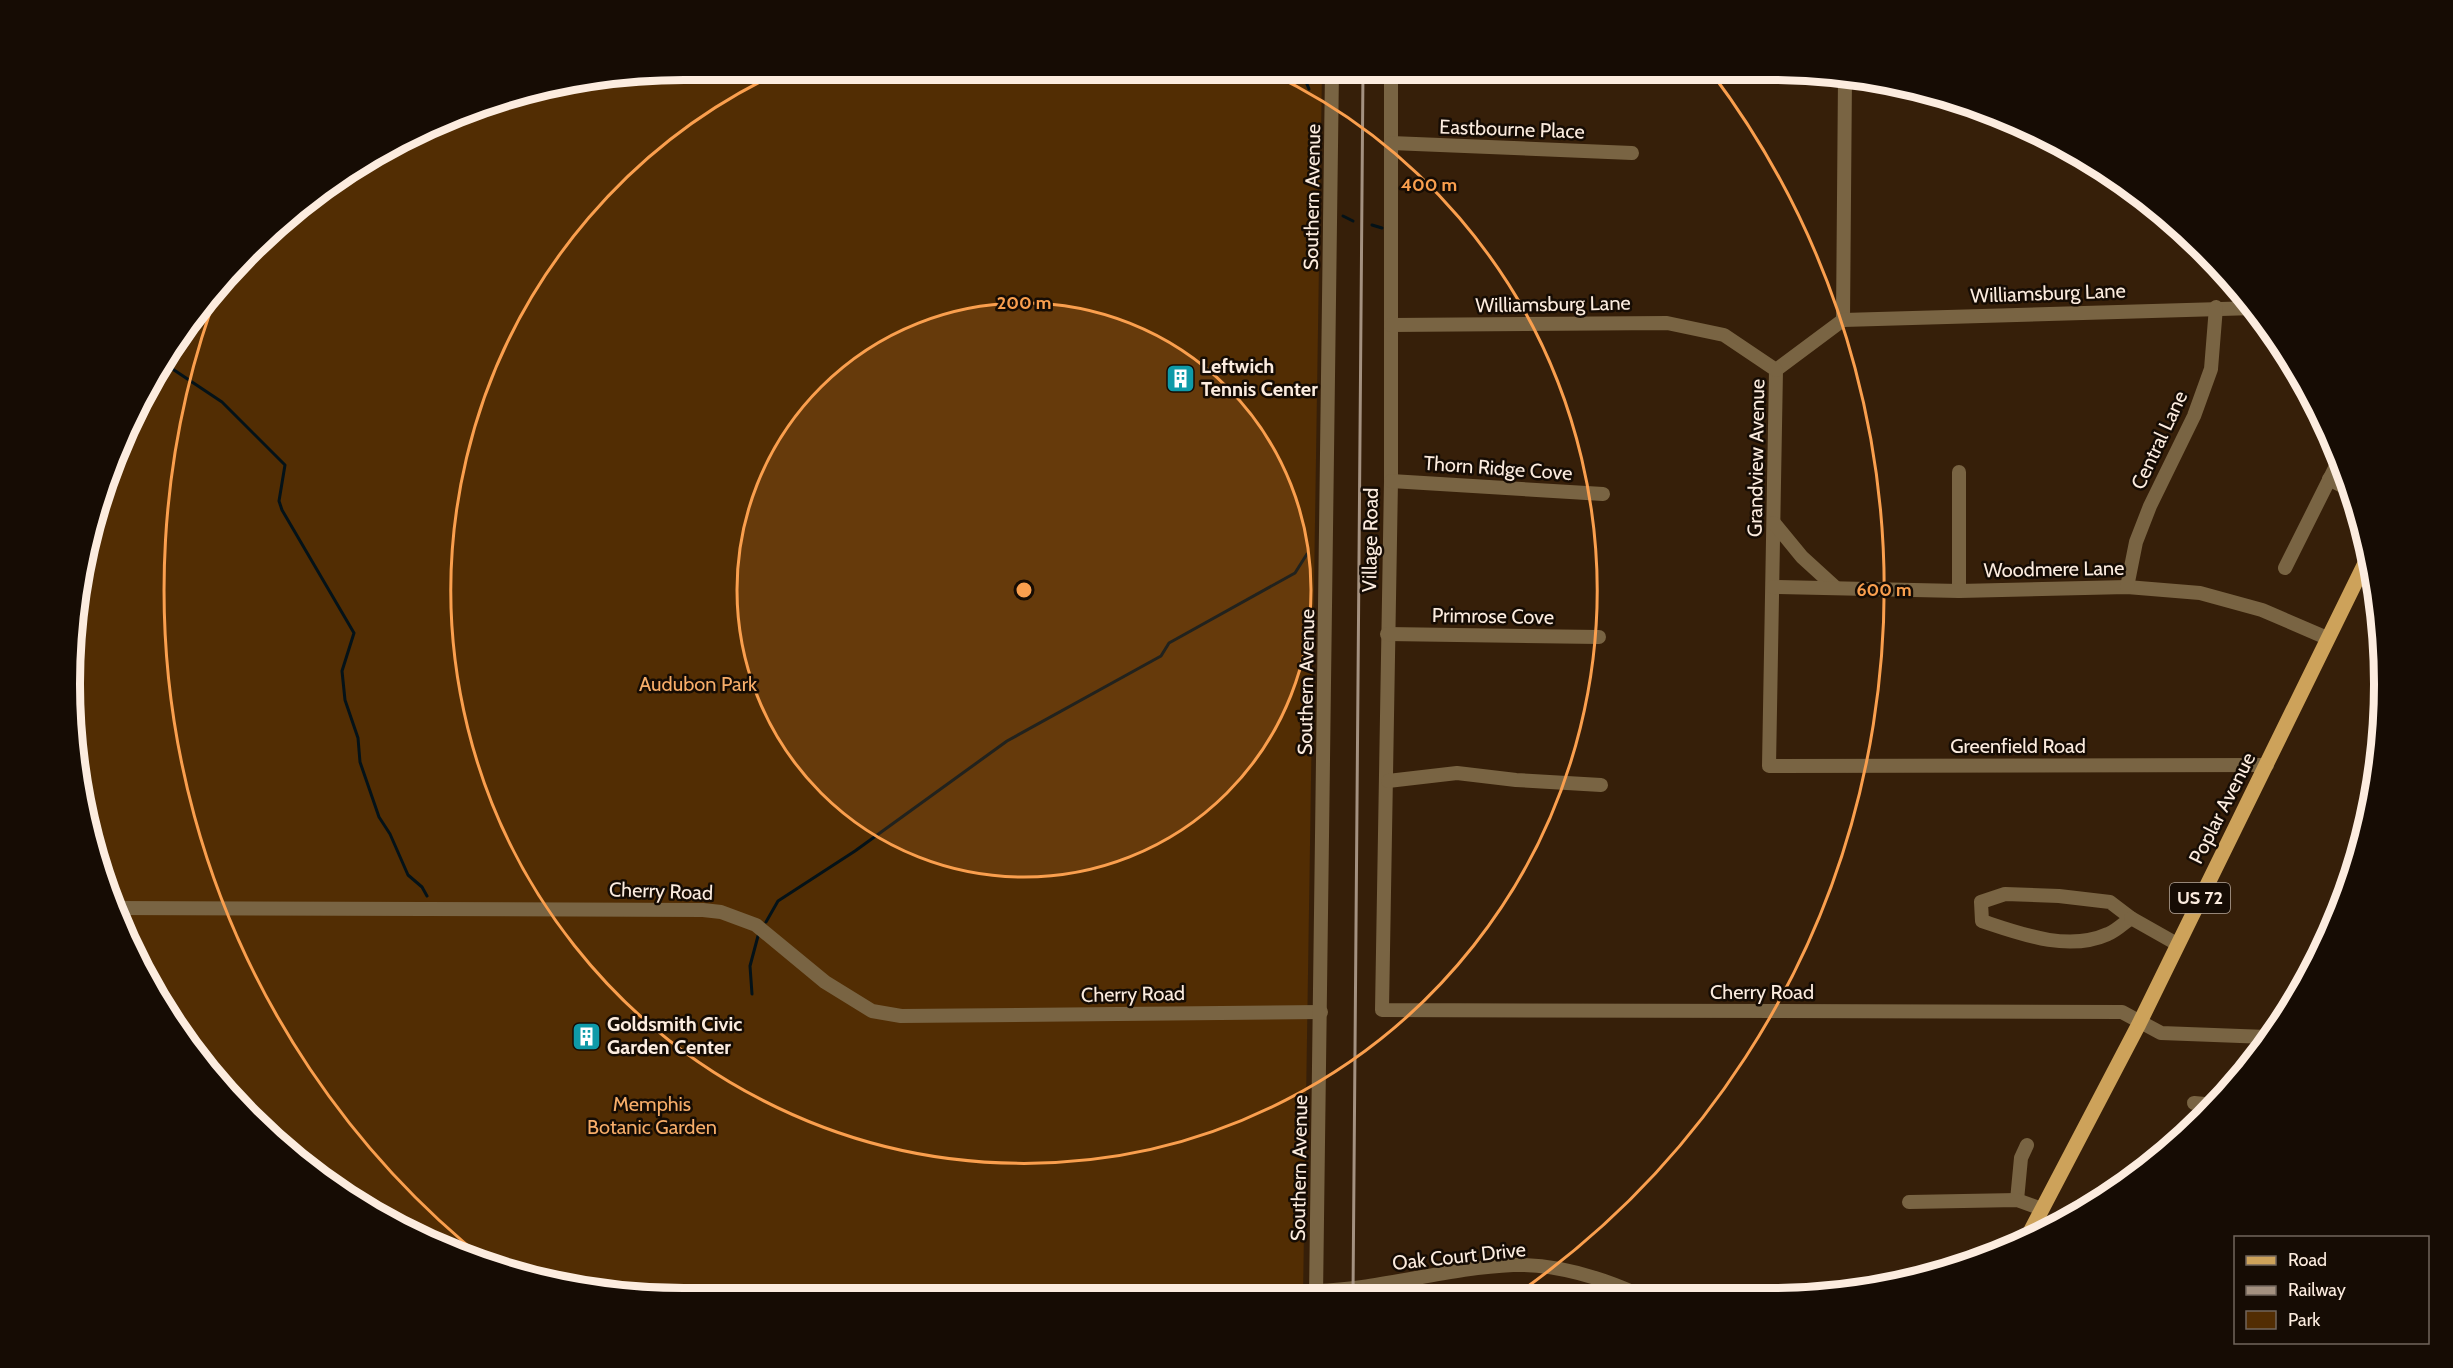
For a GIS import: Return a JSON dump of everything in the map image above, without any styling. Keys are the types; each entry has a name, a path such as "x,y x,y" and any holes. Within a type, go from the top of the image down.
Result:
{"main road":[{"name":"Poplar Avenue","path":"2032,1228 2139,1023 2362,568"}],"street":[{"name":"Southern Avenue","path":"1316,1288 1332,80"},
{"name":"Village Road","path":"1382,1010 1388,781 1387,634 1391,481 1391,80"},
{"path":"1843,320 1845,85"},
{"name":"Eastbourne Place","path":"1391,143 1632,153"},
{"name":"Central Lane","path":"2127,587 2136,542 2150,506 2194,416 2211,369 2216,307"},
{"name":"Williamsburg Lane","path":"1843,320 2242,308"},
{"name":"Grandview Avenue","path":"1769,766 1776,370 1843,320"},
{"name":"Williamsburg Lane","path":"1390,325 1667,323 1724,335 1776,370"},
{"path":"2285,568 2334,470"},
{"path":"1959,472 1959,591"},
{"path":"2329,479 2339,484"},
{"name":"Thorn Ridge Cove","path":"1391,481 1603,495"},
{"path":"1774,523 1802,557 1836,588"},
{"name":"Woodmere Lane","path":"1773,587 1959,591 2127,587 2200,593 2262,610 2327,638"},
{"name":"Primrose Cove","path":"1387,634 1599,637"},
{"name":"Greenfield Road","path":"1769,766 2267,765"},
{"path":"1388,781 1457,773 1516,780 1601,785"},
{"path":"2131,918 2109,934 2076,942 2025,936 1982,921 1981,902 2005,894 2059,896 2110,902 2131,918 2177,944"},
{"name":"Cherry Road","path":"123,908 703,910 721,912 756,925 825,982 873,1011 901,1016 1321,1011"},
{"name":"Cherry Road","path":"1382,1010 2122,1012 2161,1033 2257,1041"},
{"path":"2194,1103 2203,1104"},
{"path":"2017,1200 2021,1158 2027,1145"},
{"path":"1909,1202 2017,1200 2042,1209"},
{"name":"Oak Court Drive","path":"1364,1288 1450,1272 1513,1265 1551,1268 1606,1280 1624,1288"}],"green space":[{"name":"Audubon Park","path":"684,80 1322,80 1303,1288 684,1288 644,1287 566,1277 490,1256 417,1226 382,1208 316,1164 285,1138 230,1083 204,1052 160,986 126,915 112,878 91,802 85,763 81,724 81,644 91,566 100,528 126,453 142,417 160,382 204,316 230,285 285,230 348,181 417,142 490,112 528,100 605,85"}],"waterway":[{"path":"1305,80 1309,89"},
{"path":"1343,216 1353,221"},
{"path":"1372,225 1382,228"},
{"path":"169,367 222,402 285,465 279,501 282,510 354,633 342,671 345,700 358,738 360,762 379,817 390,834 408,875 422,887 427,896"},
{"path":"766,922 778,901 855,851 1007,741 1161,656 1169,643 1295,573 1307,554"},
{"path":"752,994 750,966 758,936"}],"railway":[{"path":"1353,1288 1363,80"}],"place":[{"name":"Leftwich Tennis Center","path":"1180,378"},
{"name":"Goldsmith Civic Garden Center","path":"586,1036"}],"park label":[{"name":"Memphis Botanic Garden","path":"652,1116"}]}
